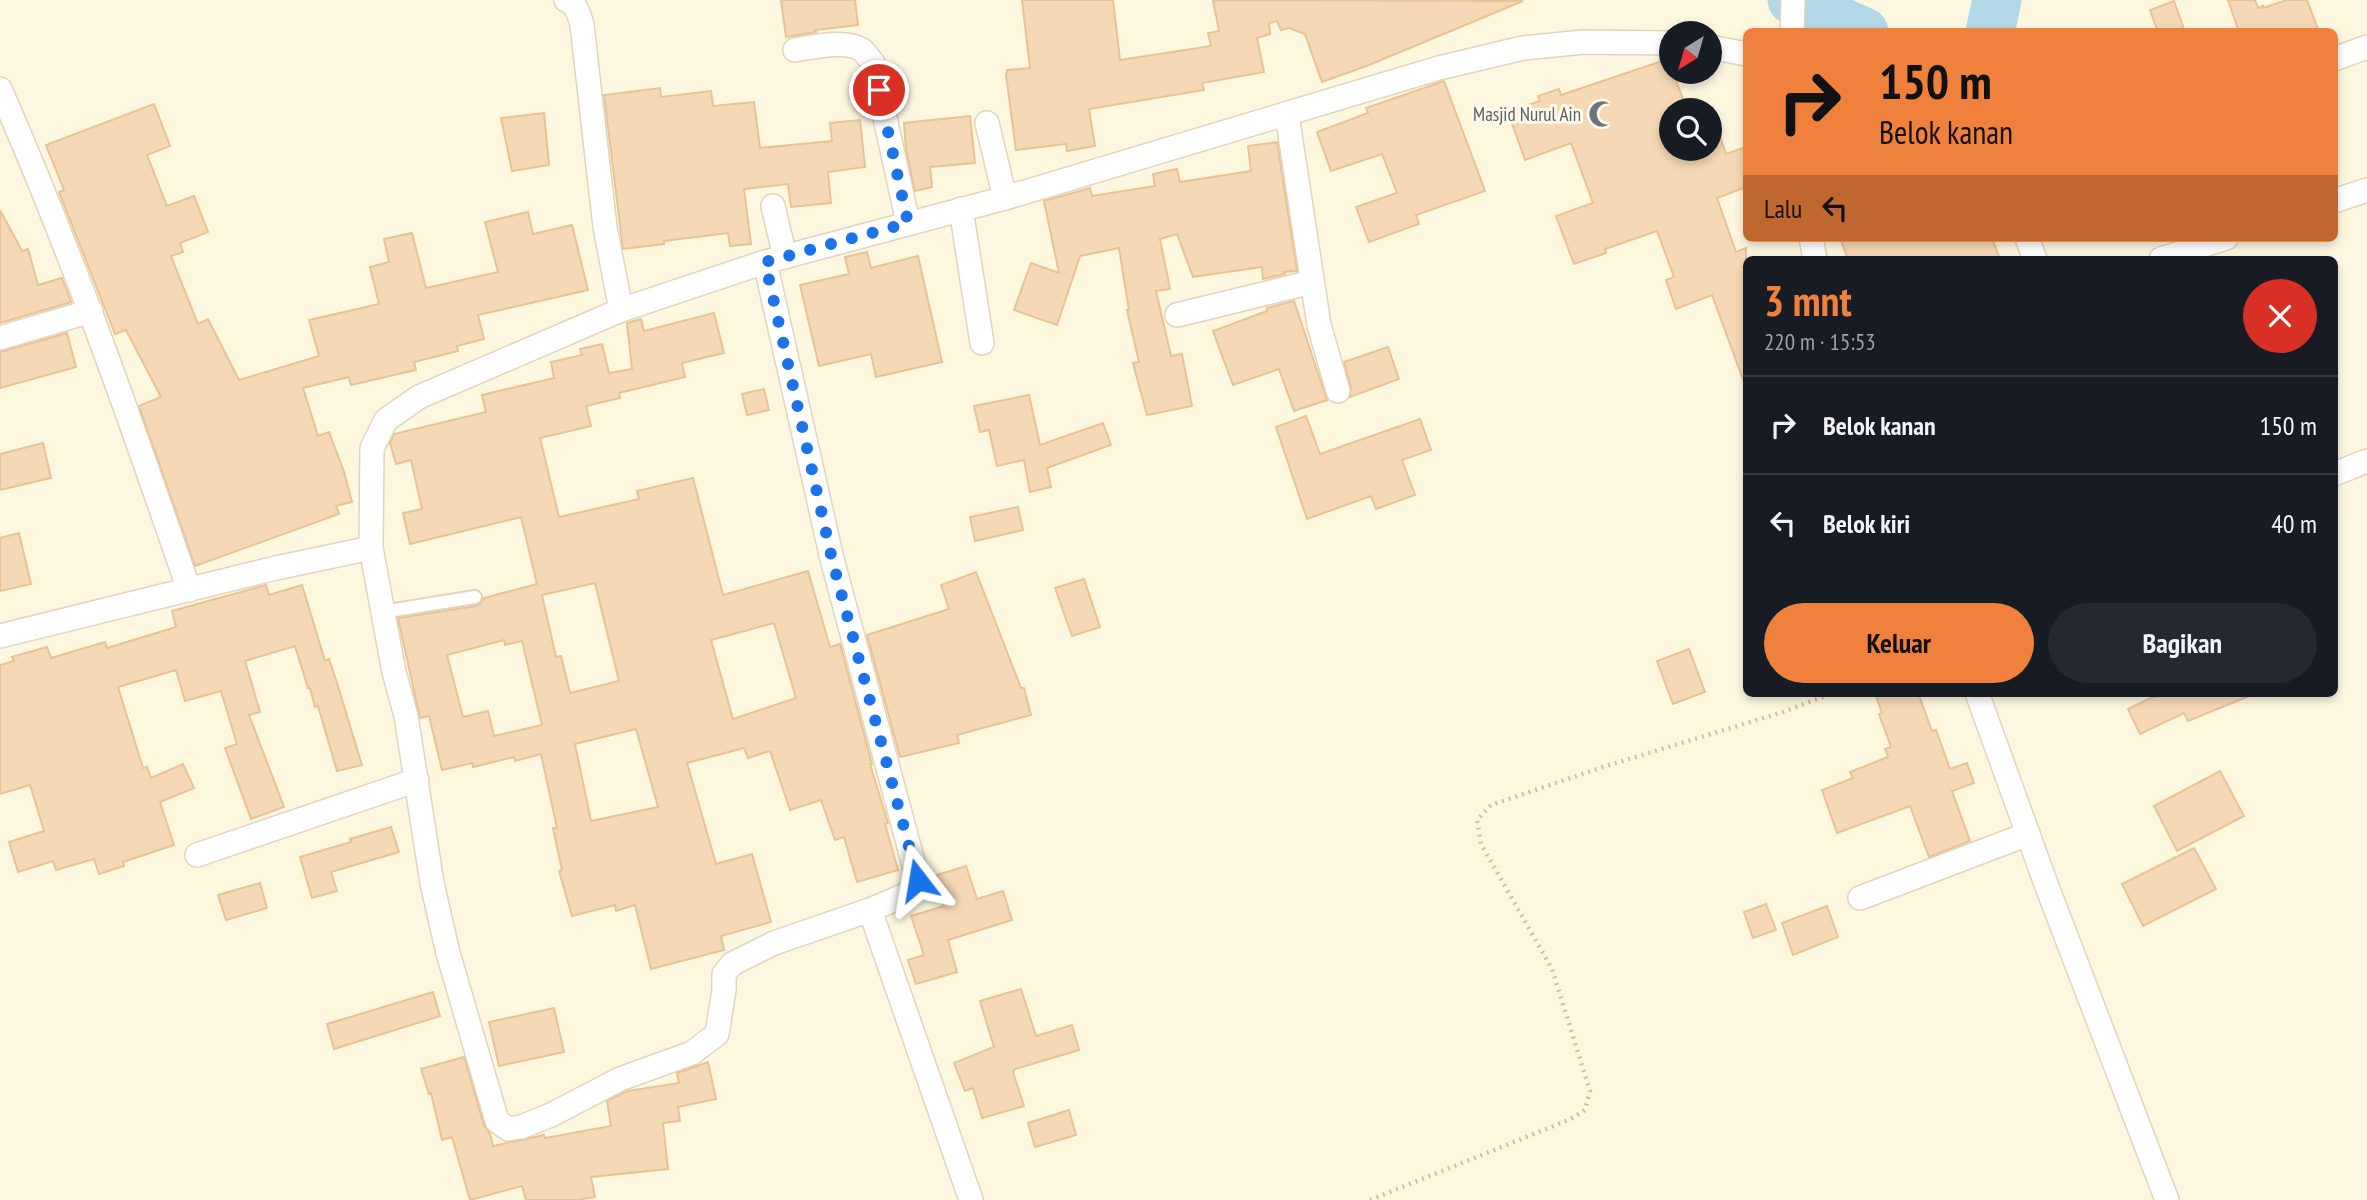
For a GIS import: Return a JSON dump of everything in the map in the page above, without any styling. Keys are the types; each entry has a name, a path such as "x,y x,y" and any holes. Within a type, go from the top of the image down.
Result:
{"street":[{"path":"566,0 577,10 582,25 605,228 621,310"},
{"path":"1792,28 1793,0"},
{"path":"773,206 775,259 832,559 918,880 913,889 905,895 774,943 732,964 724,974 717,1034 692,1053 620,1079 551,1115 521,1127 508,1129 497,1121 447,953 432,883 417,780 382,612 371,548 372,448 386,420 419,397 621,310 775,259 1004,198 1439,68 1523,48 1584,42 1659,43"},
{"path":"795,50 824,45 848,46 862,50 873,63 908,223"},
{"path":"2338,58 2367,47"},
{"path":"1722,49 1743,53"},
{"path":"0,89 90,311 189,590"},
{"path":"1287,115 1319,325 1338,391"},
{"path":"987,122 1004,198"},
{"path":"2338,200 2367,190"},
{"path":"961,209 982,343"},
{"path":"2170,256 2214,242"},
{"path":"1177,314 1312,282"},
{"path":"0,338 90,311"},
{"path":"2338,472 2367,461"},
{"path":"0,636 371,548"},
{"path":"1978,697 2167,1200"},
{"path":"197,855 417,780"},
{"path":"1860,898 2028,834"},
{"path":"870,910 971,1200"}],"lane":[{"path":"382,612 475,597"}],"path":[{"path":"1370,1200 1571,1119 1584,1110 1590,1091 1552,969 1481,844 1477,820 1491,805 1822,697"}],"building":[{"path":"781,0 855,0 858,25 815,30 816,32 786,37"},
{"path":"1022,0 1113,0 1120,60 1211,46 1208,33 1219,31 1213,0 1523,1 1322,82 1305,34 1289,28 1281,30 1277,21 1269,23 1270,34 1257,38 1264,72 1202,83 1204,90 1089,109 1095,146 1067,151 1066,144 1016,150 1006,75 1007,70 1030,68"},
{"path":"2228,0 2255,0 2258,8 2263,8 2287,0 2307,0 2318,28 2238,28"},
{"path":"2174,1 2184,28 2157,28 2150,10"},
{"path":"1659,62 1659,84 1677,84 1683,98 1659,98 1659,161 1722,161 1722,143 1726,154 1743,148 1743,188 1717,198 1736,252 1746,248 1746,256 1743,256 1743,379 1712,295 1676,309 1666,280 1674,277 1657,231 1605,249 1606,253 1574,264 1556,216 1593,203 1571,143 1525,160 1508,112 1540,101 1538,96 1559,89 1561,95"},
{"path":"1444,81 1485,191 1416,215 1419,224 1369,242 1356,207 1397,193 1382,154 1331,171 1317,132 1368,113 1366,108"},
{"path":"660,88 661,97 711,91 713,106 754,102 760,148 832,141 830,123 860,120 865,167 828,172 831,203 791,207 788,184 744,189 751,244 730,246 728,233 623,249 604,95"},
{"path":"154,104 170,146 147,155 167,206 194,196 208,232 180,243 183,252 171,256 198,324 208,319 239,380 319,356 309,320 379,304 370,267 389,262 384,239 412,233 426,288 498,272 485,222 528,212 533,234 572,225 588,290 478,315 484,339 457,346 458,351 414,362 416,370 351,385 349,377 303,388 318,436 329,432 352,502 336,506 339,514 195,566 139,406 161,397 126,330 115,334 59,192 64,190 46,145"},
{"path":"544,113 549,165 512,171 501,118"},
{"path":"970,116 975,163 930,167 932,187 915,191 906,150 904,123"},
{"path":"1277,142 1297,271 1263,279 1262,267 1193,277 1177,234 1160,239 1170,289 1156,291 1171,356 1182,354 1192,406 1147,415 1133,363 1139,362 1127,310 1119,248 1080,256 1057,325 1014,310 1031,263 1059,273 1044,201 1090,188 1092,196 1155,186 1153,174 1177,169 1180,182 1251,171 1248,146"},
{"path":"0,210 22,251 28,249 38,285 62,278 71,302 0,323"},
{"path":"1842,242 1994,242 1999,256 1847,256"},
{"path":"867,252 871,268 918,256 942,362 876,377 871,354 819,366 800,285 849,274 845,257"},
{"path":"1294,301 1327,400 1294,411 1279,369 1233,385 1213,331 1267,311 1267,308"},
{"path":"714,313 724,353 682,363 685,377 619,393 620,398 586,406 591,426 540,438 559,517 639,499 637,491 693,478 723,595 808,571 830,647 840,644 898,870 857,882 844,837 835,840 821,800 790,810 770,751 748,758 744,748 687,763 716,864 752,854 771,922 721,936 724,950 651,969 635,905 616,911 615,905 572,916 559,871 562,870 553,828 557,828 541,754 515,761 514,757 473,767 472,763 442,770 429,716 420,718 398,618 476,606 484,598 537,584 521,517 410,544 403,513 422,509 411,460 396,464 390,443 394,434 486,412 482,395 554,378 551,362 582,355 580,349 602,344 609,373 632,369 627,323 641,319 644,331","holes":["595,583 619,681 570,693 561,656 556,657 542,595","774,623 796,698 733,719 711,640","504,640 505,645 522,641 542,725 494,736 488,711 463,717 447,655","636,729 658,807 591,821 575,744"]},
{"path":"67,333 76,367 0,388 0,352"},
{"path":"1388,347 1399,379 1350,397 1351,387 1344,362"},
{"path":"764,389 769,410 747,415 742,394"},
{"path":"1029,395 1040,445 1103,423 1111,445 1047,468 1051,487 1030,492 1024,460 997,466 989,430 980,432 974,406"},
{"path":"1306,416 1320,454 1420,419 1431,450 1402,460 1415,495 1376,509 1371,496 1307,519 1276,427"},
{"path":"43,443 51,478 0,490 0,454"},
{"path":"1018,507 1023,530 975,541 970,517"},
{"path":"19,533 31,584 0,591 0,538"},
{"path":"976,572 1021,688 1024,688 1031,715 957,735 959,743 900,757 867,635 949,609 941,585"},
{"path":"1084,579 1100,627 1072,636 1055,588"},
{"path":"266,585 269,595 302,585 325,661 329,659 337,683 362,765 337,771 318,706 315,707 295,646 245,661 260,712 249,715 284,807 251,819 225,748 237,744 221,691 185,701 176,670 118,687 143,768 147,767 151,778 183,764 194,788 160,802 174,845 123,862 124,866 99,874 94,859 56,870 53,861 18,872 9,842 44,831 30,785 0,794 0,665 14,661 12,657 47,647 51,658 105,642 107,648 176,627 172,611"},
{"path":"1689,649 1705,692 1673,704 1657,661"},
{"path":"1876,697 1919,697 1932,731 1936,730 1950,769 1967,763 1974,783 1952,791 1970,841 1929,857 1910,806 1837,833 1822,790 1853,778 1850,772 1888,757 1885,749 1891,747 1879,714 1882,713"},
{"path":"2153,697 2247,697 2188,721 2184,713 2140,734 2128,709"},
{"path":"2220,771 2244,816 2177,851 2154,806"},
{"path":"391,827 399,852 331,872 337,891 312,898 300,857"},
{"path":"2194,848 2216,889 2143,926 2122,884"},
{"path":"966,866 977,899 1003,891 1012,920 948,940 957,972 916,984 908,960 924,955 911,916 944,906 934,876"},
{"path":"260,883 267,908 226,920 218,895"},
{"path":"1766,904 1776,930 1753,938 1744,912"},
{"path":"1827,906 1838,937 1793,955 1782,923"},
{"path":"1021,989 1036,1036 1072,1025 1079,1050 1015,1069 1013,1072 1024,1106 982,1118 973,1088 965,1091 954,1063 994,1047 980,1001"},
{"path":"433,992 440,1016 334,1049 327,1024"},
{"path":"554,1008 564,1052 499,1066 489,1022"},
{"path":"464,1057 493,1146 544,1135 545,1138 611,1126 607,1101 628,1091 679,1083 677,1073 708,1062 716,1099 678,1107 680,1121 663,1123 668,1169 591,1177 595,1197 577,1200 526,1200 522,1186 470,1200 452,1137 442,1140 431,1093 429,1094 421,1069"},
{"path":"1069,1110 1076,1135 1035,1147 1028,1123"}],"waterway":[{"path":"1792,0 1855,28"},
{"path":"1991,28 1997,0"}],"place":[{"name":"Masjid Nurul Ain","path":"1602,114"}],"route":[{"path":"879,90 908,223 765,262 832,559 902,812 918,880"}]}
